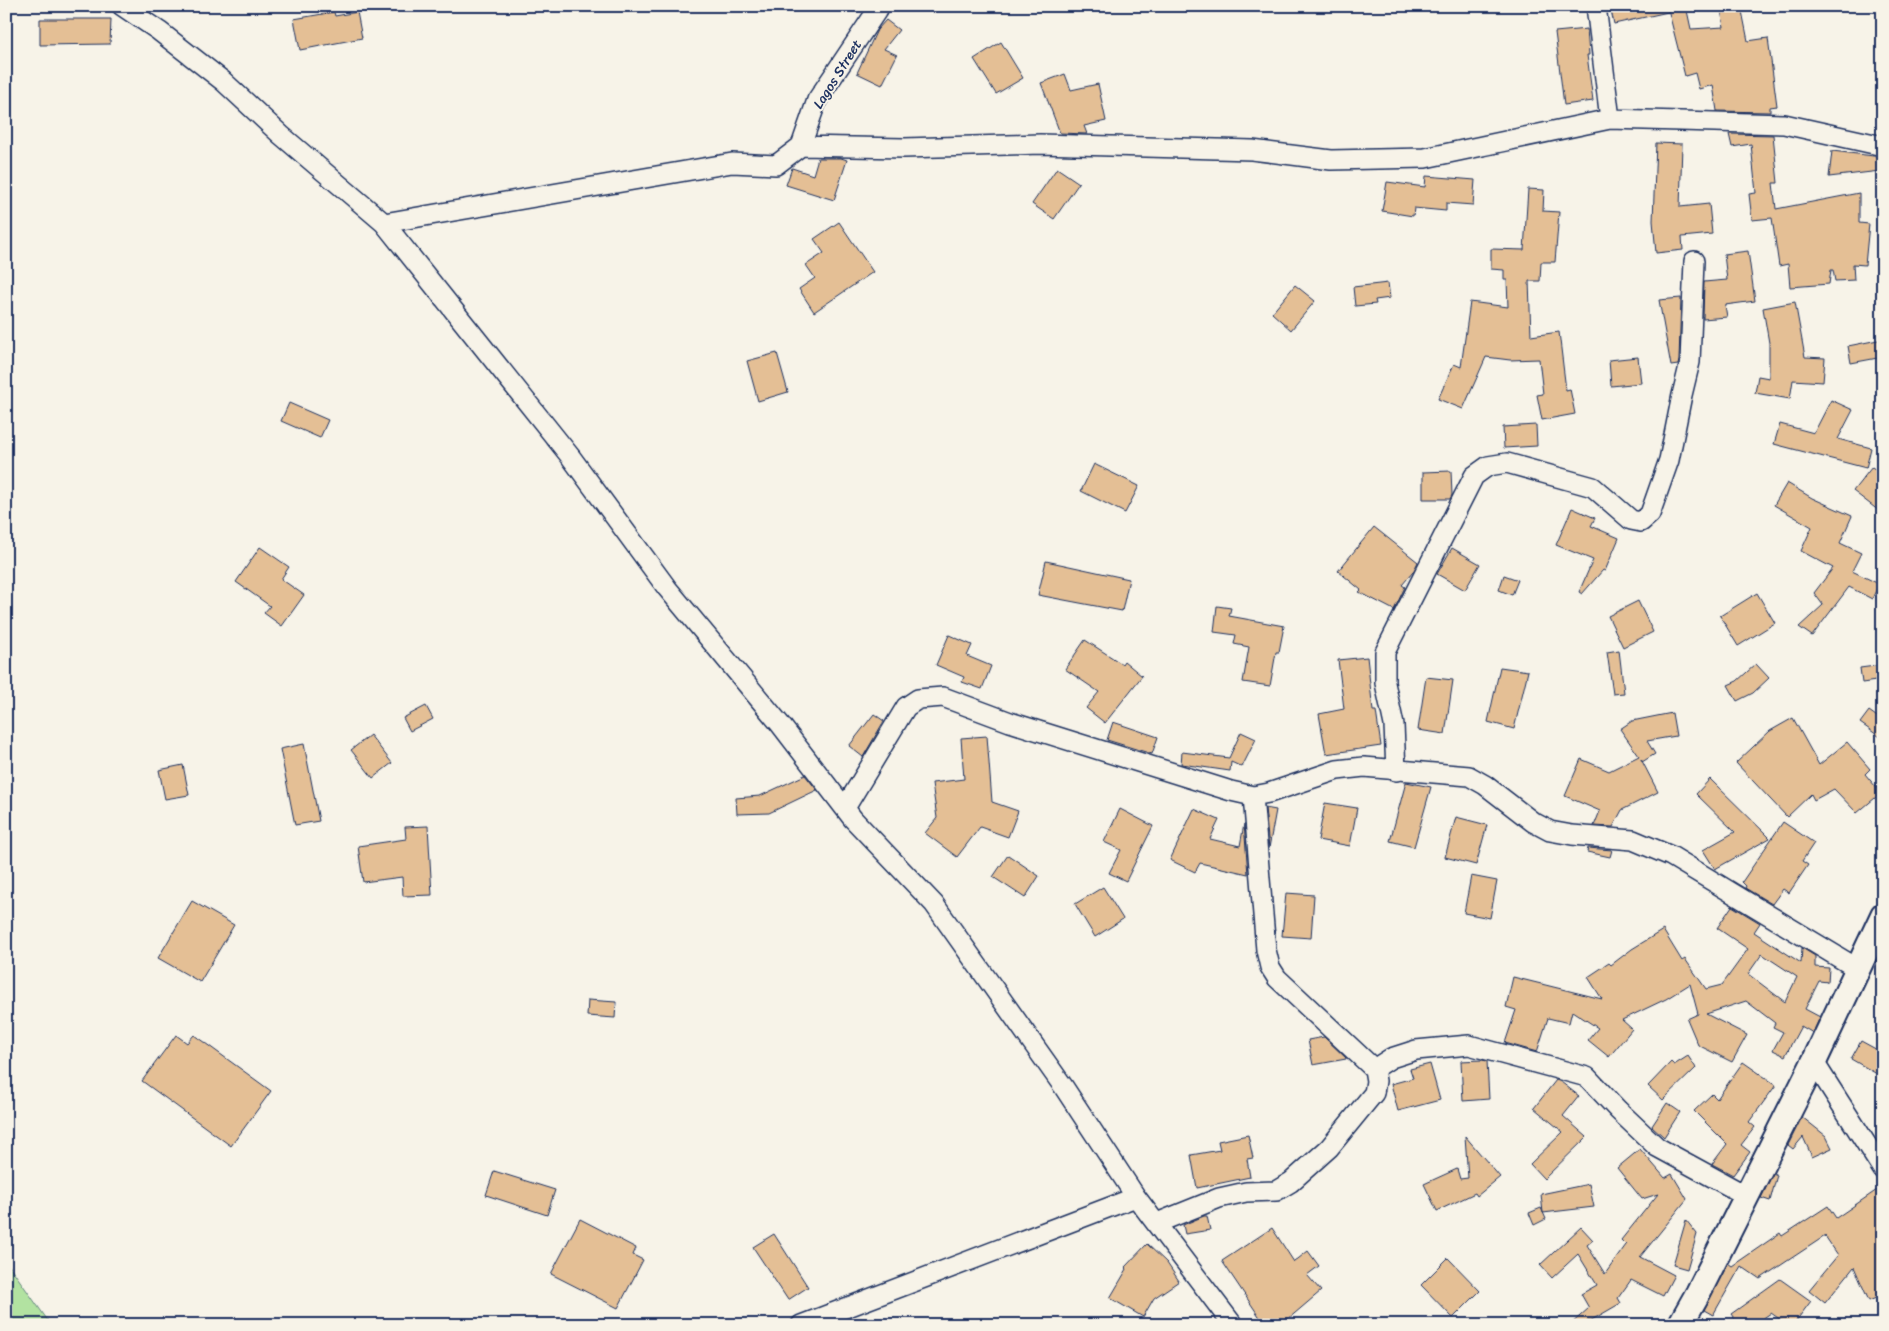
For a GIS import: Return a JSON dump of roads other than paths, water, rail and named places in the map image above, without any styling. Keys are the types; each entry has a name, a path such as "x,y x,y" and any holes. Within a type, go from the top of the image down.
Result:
{"street":[{"path":"122,6 159,31 223,81 281,135 384,223 570,456 667,588 780,724 844,808 934,904 1063,1086 1136,1197 1158,1223 1233,1325"},
{"name":"Lagos Street","path":"801,146 817,100 880,6"},
{"path":"1596,6 1610,119"},
{"path":"384,223 732,162 776,164 801,146 904,148 1040,144 1252,150 1331,160 1426,158 1610,119 1784,124 1883,146"},
{"path":"1396,771 1394,725 1385,684 1385,652 1474,476 1488,466 1507,462 1593,488 1631,520 1641,522 1650,514 1669,460 1690,362 1694,261"},
{"path":"844,808 906,707 918,699 943,697 1010,722 1231,792 1253,796 1269,793 1337,770 1364,767 1469,776 1485,785 1533,822 1550,831 1572,835 1633,840 1672,856 1858,969"},
{"path":"1158,1223 1219,1198 1246,1192 1276,1191 1291,1182 1329,1148 1374,1093 1376,1081 1374,1069 1277,978 1270,967 1266,950 1253,796"},
{"path":"1683,1324 1814,1062 1883,915"},
{"path":"1374,1069 1390,1058 1416,1050 1469,1045 1586,1076 1618,1110 1658,1147 1746,1196"},
{"path":"1814,1062 1883,1170"},
{"path":"801,1325 1136,1197"}]}
